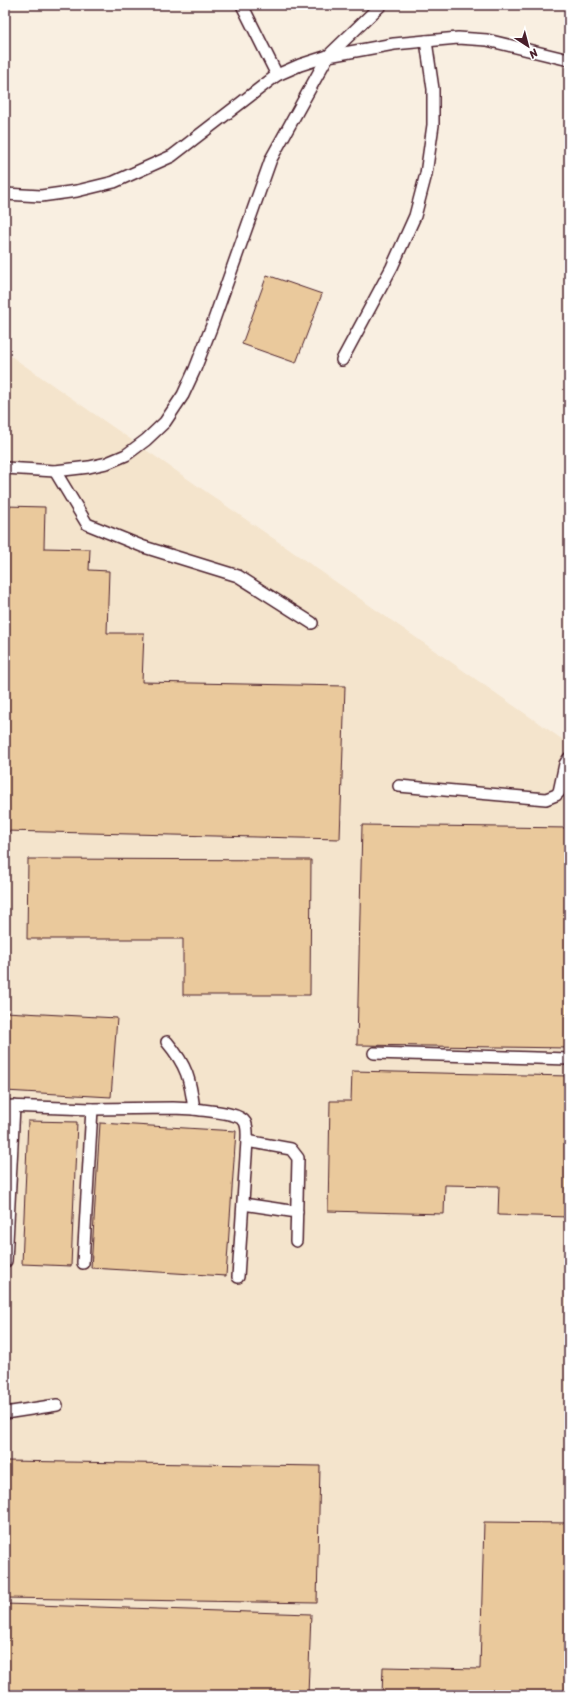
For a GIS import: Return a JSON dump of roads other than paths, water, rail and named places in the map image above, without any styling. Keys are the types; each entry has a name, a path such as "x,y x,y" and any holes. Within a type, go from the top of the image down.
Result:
{"lane":[{"path":"242,5 278,75"},
{"path":"5,468 55,470 89,467 107,463 126,455 146,440 165,422 183,395 211,328 271,159 328,56 381,5"},
{"path":"5,194 40,196 77,191 114,182 153,166 172,156 278,75 300,65 328,56 394,44 458,38 487,40 569,60"},
{"path":"342,360 392,267 415,216 426,174 433,125 433,89 426,41"},
{"path":"55,470 87,524 144,547 238,576 312,623"},
{"path":"399,786 546,799 556,795 559,792 565,764 569,758"},
{"path":"167,1042 184,1066 190,1082 194,1109"},
{"path":"374,1053 569,1059"},
{"path":"6,1262 10,1106 92,1109 194,1109 237,1116 242,1118 246,1125 247,1141 238,1277"},
{"path":"83,1263 92,1109"},
{"path":"247,1141 291,1149 298,1158 296,1241"},
{"path":"243,1204 297,1212"},
{"path":"5,1413 57,1405"}]}
